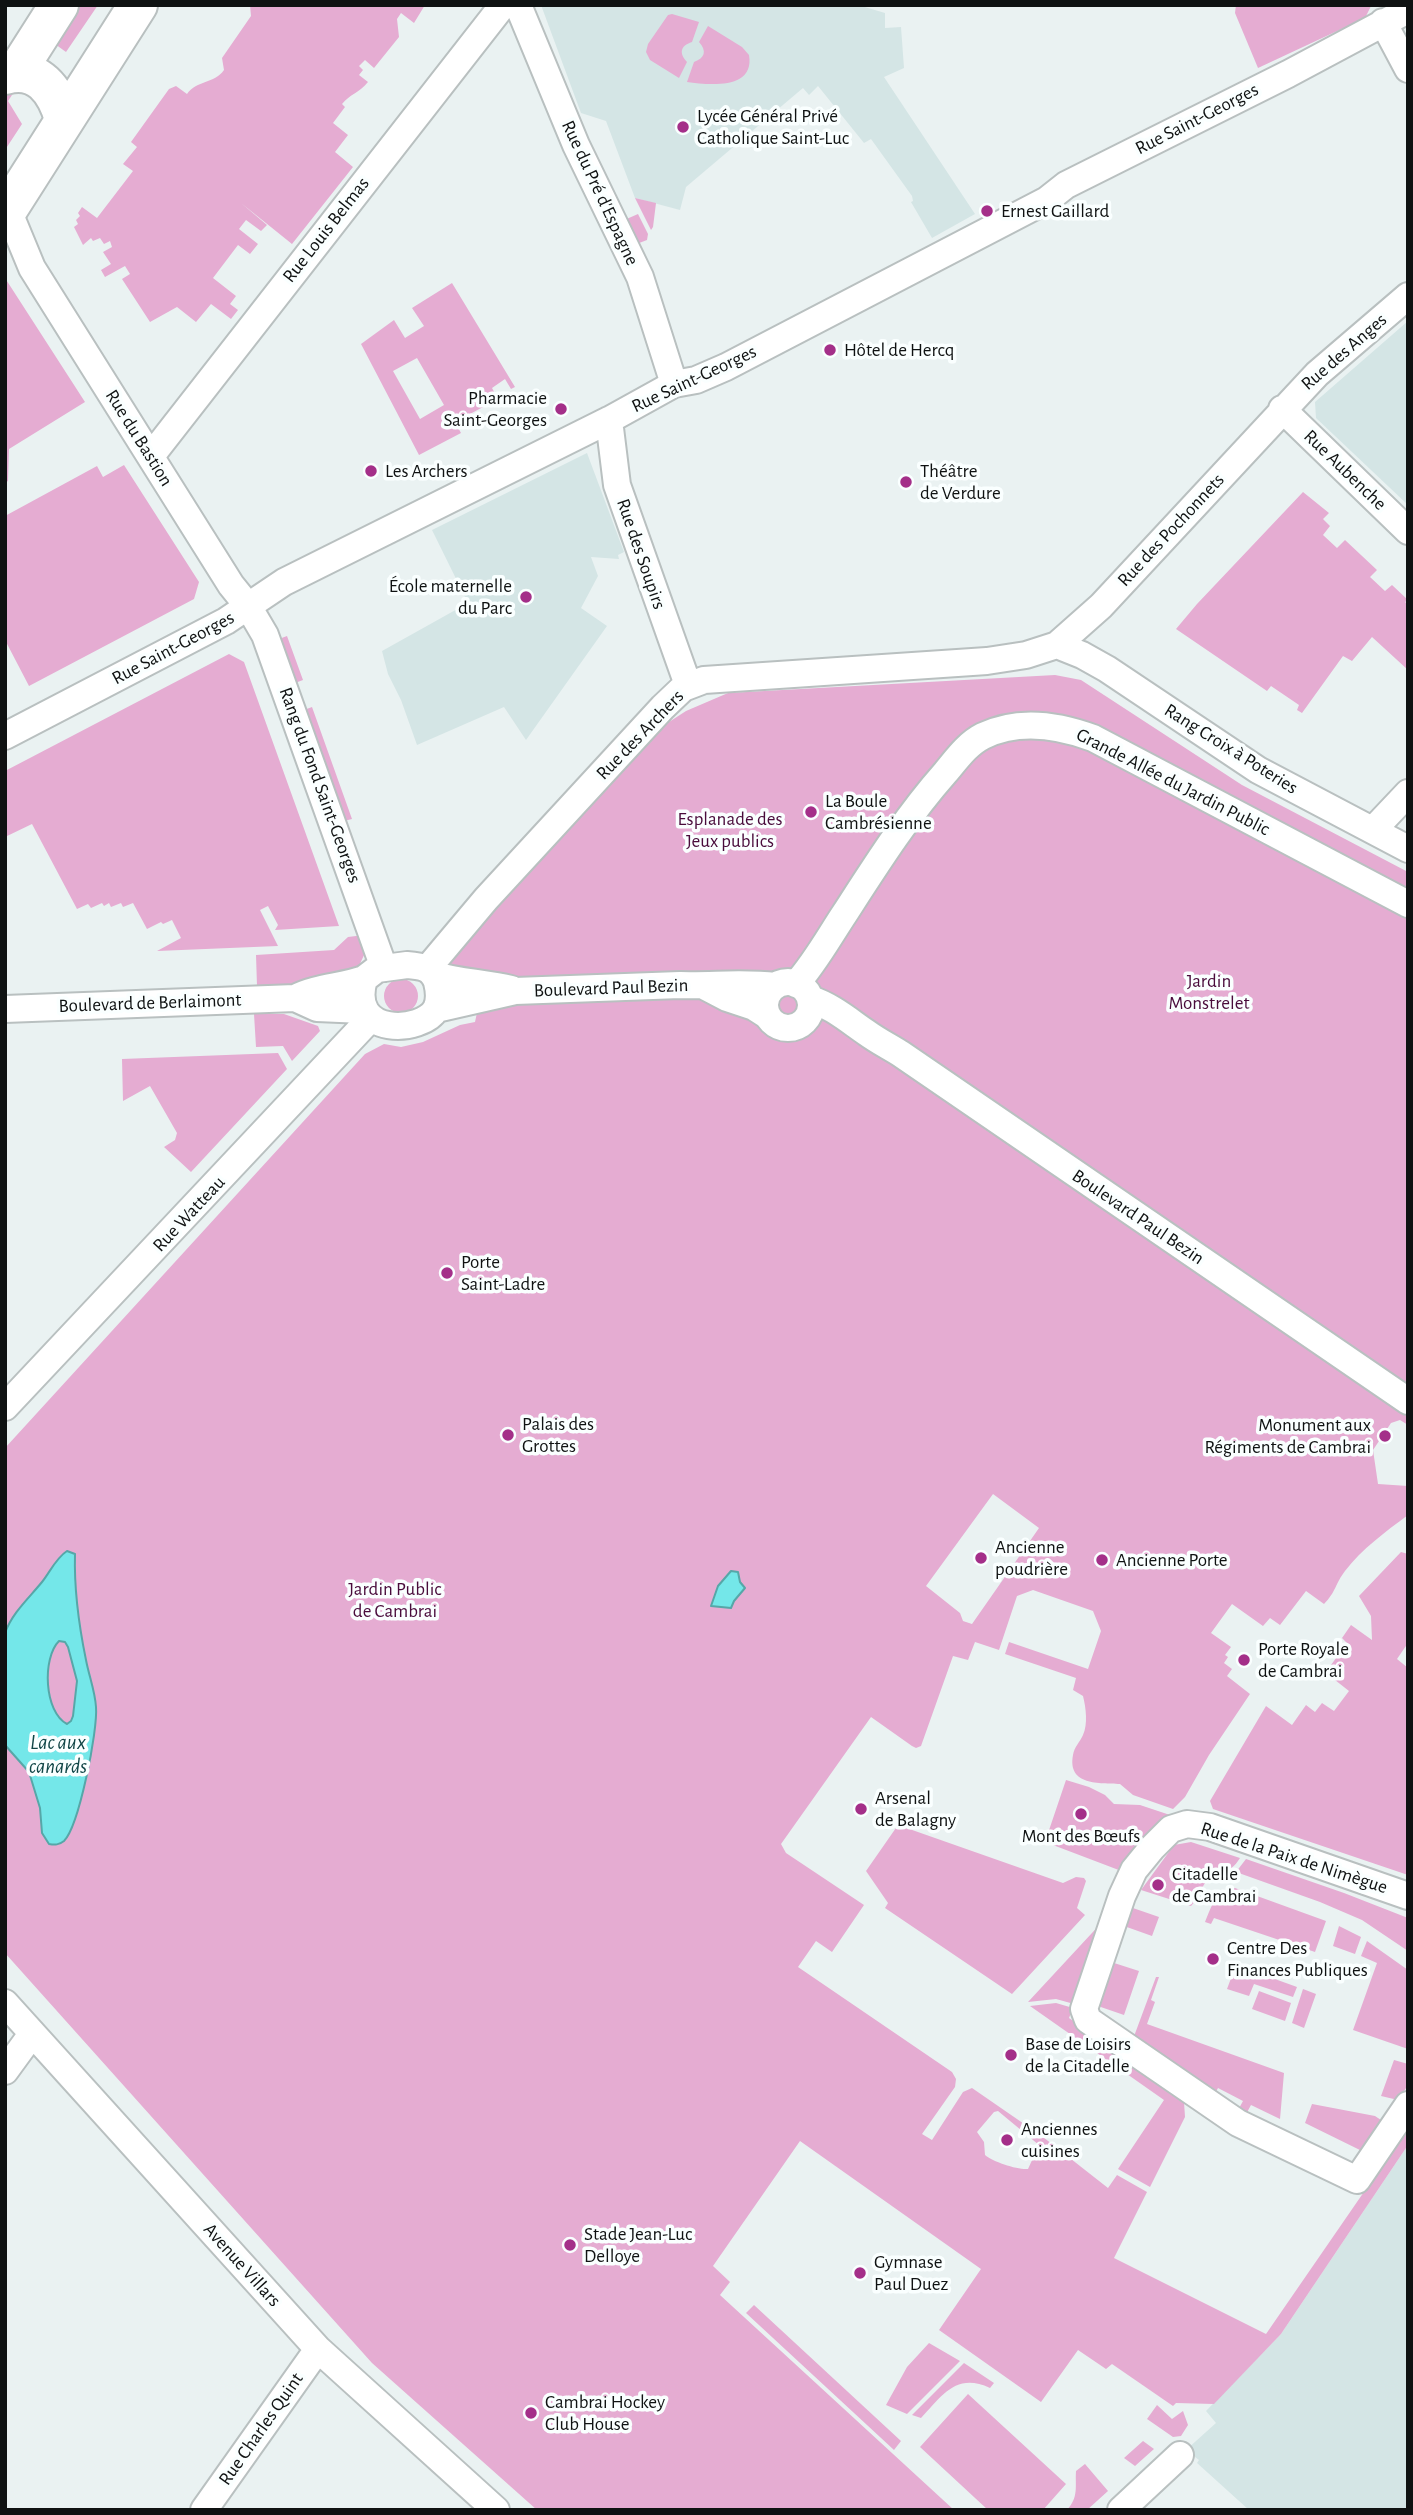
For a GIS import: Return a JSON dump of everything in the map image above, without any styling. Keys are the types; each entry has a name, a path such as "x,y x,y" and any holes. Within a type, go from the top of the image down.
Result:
{"main road":[{"path":"11,73 59,5"},
{"path":"7,212 138,5"},
{"path":"11,73 33,75 48,86 59,101 64,119"}],"street":[{"name":"Rue Louis Belmas","path":"151,456 503,5"},
{"name":"Rue du Pré d'Espagne","path":"517,5 576,145 640,277 674,384"},
{"name":"Rue Saint-Georges","path":"5,736 226,621 263,593 284,582 609,420 674,384 696,380 726,366 1047,200 1066,185 1288,74 1408,10"},
{"path":"1383,22 1408,69"},
{"name":"Rue du Bastion","path":"7,212 32,268 231,586 248,606"},
{"path":"5,257 32,268"},
{"name":"Rue des Anges","path":"1282,410 1317,374 1408,296"},
{"name":"Rue Aubenche","path":"1282,410 1408,531"},
{"name":"Rue des Pochonnets","path":"1056,645 1101,606 1282,410"},
{"name":"Rue des Soupirs","path":"609,420 617,485 688,685"},
{"name":"Rang du Fond Saint-Georges","path":"248,606 270,645 374,973"},
{"name":"Rue des Archers","path":"431,971 486,899 663,707 688,685 704,680 734,677 987,661 1021,656 1056,645"},
{"name":"Rang Croix à Poteries","path":"1056,645 1097,663 1268,776 1408,849"},
{"name":"Grande Allée du Jardin Public","path":"796,998 811,965 888,849 937,782 968,747 981,737 1023,726 1054,726 1093,738 1408,904"},
{"path":"1373,830 1408,793"},
{"path":"407,965 431,971 439,997 436,1009 429,1017 408,1024 386,1024 367,1015 361,998 374,973 407,965"},
{"name":"Boulevard Paul Bezin","path":"431,971 459,981 480,982 515,991"},
{"name":"Boulevard de Berlaimont","path":"5,1009 295,998 316,989 345,985 374,973"},
{"name":"Boulevard Paul Bezin","path":"436,1009 515,991 680,985 706,987 729,983 796,998"},
{"name":"Boulevard Paul Bezin","path":"706,987 727,999 754,1007 768,1016 766,1000 770,990 796,998 844,1032 867,1033 1408,1401"},
{"name":"Boulevard de Berlaimont","path":"295,998 317,1007 367,1015"},
{"name":"Rue Watteau","path":"5,1407 367,1015"},
{"name":"Rue de la Paix de Nimègue","path":"1408,1896 1210,1827 1179,1825 1163,1835 1129,1880 1084,2009 1088,2020 1252,2131 1357,2179 1408,2105"},
{"name":"Avenue Villars","path":"5,2003 318,2349 496,2510"},
{"path":"5,2071 32,2034"},
{"name":"Rue Charles Quint","path":"204,2510 318,2349"},
{"path":"1121,2510 1180,2455"}],"shaded area":[{"name":"Lycée Général Privé Catholique Saint-Luc","path":"541,5 858,5 885,13 885,28 901,27 904,68 884,77 975,214 932,238 911,202 912,196 871,139 864,143 818,86 809,95 803,88 686,187 680,210 635,198 606,121 581,113"},
{"path":"1408,321 1408,505 1316,418 1315,402"},
{"name":"École maternelle du Parc","path":"587,453 624,552 618,555 619,559 591,557 598,576 581,608 607,626 526,740 504,707 417,745 401,700 388,674 382,651 468,603 432,530"},
{"path":"1408,2145 1408,2510 1249,2510 1186,2450 1216,2423 1206,2411 1281,2334"}],"green space":[{"path":"72,5 98,5 66,52 48,39"},
{"path":"250,5 425,5 414,23 401,13 397,19 399,37 374,68 365,60 359,66 363,70 359,75 368,82 342,104 345,107 333,123 348,135 335,152 353,167 292,244 241,203 267,225 261,231 246,220 239,229 258,244 250,254 238,245 213,278 236,296 230,304 238,310 231,319 211,304 196,322 177,307 150,322 122,279 130,274 125,266 105,277 101,270 111,264 103,252 112,247 110,241 104,244 100,238 93,241 91,238 83,245 74,227 78,224 78,213 82,207 97,218 133,171 123,164 137,147 131,142 169,89 176,86 187,94 224,70 222,58 251,16"},
{"path":"1236,5 1371,6 1365,18 1258,68 1235,13"},
{"path":"668,15 699,22 692,42 682,50 687,62 679,78 650,60 646,52 648,44"},
{"path":"708,26 742,47 749,55 749,66 738,80 718,84 687,82 694,62 704,54 699,42"},
{"path":"20,83 8,101 22,124 5,150 5,84"},
{"path":"635,198 656,203 651,230"},
{"path":"638,214 648,234 647,240 634,245 622,221"},
{"path":"5,278 85,402 9,449 8,481 5,483"},
{"path":"452,283 515,387 511,389 505,379 492,388 498,399 455,422 461,433 419,455 361,344 394,320 405,338 424,326 412,308","holes":["417,358 444,405 420,419 393,371"]},
{"path":"124,465 199,582 194,599 29,686 5,640 5,516 97,466 103,477"},
{"path":"1303,492 1329,513 1323,519 1330,526 1323,535 1337,548 1345,540 1377,570 1370,577 1385,591 1392,585 1408,600 1405,602 1408,605 1408,670 1372,637 1352,661 1343,656 1302,713 1297,710 1299,705 1271,686 1267,691 1176,629"},
{"path":"287,636 303,680 295,683 279,639"},
{"path":"229,654 244,662 339,926 275,930 278,925 268,906 260,910 278,946 157,951 181,938 172,920 147,929 133,903 123,907 121,903 111,907 109,903 104,906 102,903 91,908 88,904 77,909 32,824 5,837 5,771"},
{"name":"Jardin Public de Cambrai","path":"1055,675 1081,680 1242,785 1408,872 1408,1425 1400,1420 1391,1423 1373,1450 1378,1484 1408,1486 1408,1515 1359,1555 1324,1604 1306,1591 1280,1625 1270,1618 1263,1626 1232,1604 1211,1633 1231,1647 1225,1655 1228,1657 1224,1663 1232,1669 1227,1676 1250,1694 1209,1755 1185,1797 1173,1809 1133,1795 1120,1784 1087,1781 1075,1772 1072,1765 1074,1752 1085,1731 1086,1721 1083,1696 1073,1690 1076,1678 1005,1654 1009,1642 1088,1669 1101,1631 1093,1611 1033,1590 1017,1596 999,1650 975,1642 968,1660 953,1656 921,1746 912,1746 871,1717 781,1844 786,1853 864,1905 832,1952 816,1941 798,1967 952,2072 956,2079 955,2087 922,2134 932,2140 963,2092 972,2088 1043,2137 1108,2188 1117,2175 1147,2192 1114,2258 1266,2334 1408,2128 1408,2145 1281,2334 1214,2404 1176,2403 1173,2406 1112,2364 1106,2369 1078,2350 1041,2402 939,2330 981,2269 800,2141 713,2266 730,2282 720,2295 954,2510 537,2510 372,2363 5,1953 5,1448 365,1054 384,1044 401,1047 423,1042 460,1025 475,1022 478,1008 451,971 450,956 669,722 686,711 728,693","holes":["993,1494 1039,1528 972,1624 963,1621 960,1613 926,1586","998,2111 1039,2145 1028,2169 1006,2165 985,2155 984,2142 977,2132 994,2112"]},
{"path":"312,707 352,819 344,821 304,710"},
{"path":"362,936 365,953 358,968 323,985 257,986 256,955 334,950 348,937"},
{"path":"401,979 413,984 418,996 413,1008 401,1013 389,1008 384,996 389,984"},
{"path":"254,1014 284,1014 318,1026 320,1031 292,1061 283,1046 256,1047"},
{"path":"278,1053 287,1069 191,1172 164,1147 175,1140 177,1133 150,1086 123,1101 122,1059"},
{"path":"1401,1552 1408,1554 1408,1643 1397,1659 1408,1668 1408,1875 1213,1809 1210,1801 1266,1706 1292,1725 1306,1705 1315,1712 1322,1703 1334,1711 1349,1691 1335,1680 1340,1672 1331,1665 1347,1643 1342,1638 1351,1625 1372,1640 1371,1616 1359,1596"},
{"path":"1066,1780 1105,1795 1114,1804 1140,1805 1170,1815 1124,1872 1045,1842"},
{"path":"898,1825 1063,1883 1076,1877 1084,1878 1086,1881 1077,1908 1085,1915 1012,1994 885,1908 888,1903 866,1871"},
{"path":"1191,1842 1240,1858 1232,1868 1207,1881 1191,1906 1141,1890 1174,1845"},
{"path":"1246,1859 1408,1918 1408,1951 1362,1920 1236,1872"},
{"path":"1235,1888 1326,1921 1315,1952 1214,1918 1211,1924 1205,1922 1219,1895"},
{"path":"1130,1907 1159,1917 1152,1936 1124,1926"},
{"path":"1104,1920 1074,2004 1056,1999 1028,2002"},
{"path":"1339,1926 1361,1937 1355,1954 1333,1946"},
{"path":"1367,1941 1408,1970 1408,2049 1353,2030 1377,1963 1361,1956"},
{"path":"1111,1962 1139,1971 1124,2015 1095,2005"},
{"path":"1236,1965 1297,1987 1293,1997 1254,1984 1249,1996 1227,1989"},
{"path":"1156,1977 1159,1977 1151,2000 1155,2002 1147,2024 1284,2073 1280,2119 1251,2105 1245,2116 1237,2112 1243,2101 1218,2088 1212,2099 1133,2039"},
{"path":"1303,1989 1316,1994 1304,2028 1292,2023"},
{"path":"1259,1991 1291,2003 1285,2021 1252,2009"},
{"path":"1056,2003 1073,2008 1069,2018 1173,2091 1184,2102 1185,2117 1150,2187 1118,2169 1164,2100 1030,2006"},
{"path":"1394,2060 1408,2064 1408,2085 1398,2100 1381,2096"},
{"path":"1312,2104 1375,2116 1384,2122 1366,2153 1305,2123"},
{"path":"754,2305 901,2441 894,2450 746,2313"},
{"path":"929,2343 960,2361 907,2414 886,2405 907,2367"},
{"path":"964,2363 994,2383 990,2388 968,2383 959,2385 943,2395 921,2418 912,2415"},
{"path":"968,2394 1066,2484 1043,2510 988,2510 920,2447"},
{"path":"1157,2405 1172,2419 1183,2411 1188,2425 1181,2436 1173,2437 1147,2419"},
{"path":"1143,2441 1154,2449 1135,2466 1124,2458"},
{"path":"1085,2464 1108,2491 1087,2510 1067,2510 1075,2496 1076,2471"}],"water":[{"name":"Lac aux canards","path":"67,1551 75,1554 79,1621 94,1695 96,1719 76,1817 64,1841 53,1845 49,1844 42,1833 40,1808 29,1772 5,1745 5,1633 16,1612","holes":["59,1641 65,1642 77,1681 73,1716 67,1724 59,1718 54,1708 48,1684 50,1659 54,1649"]},
{"path":"731,1571 738,1572 740,1582 745,1588 731,1608 711,1606 718,1586"}],"place":[{"name":"Lycée Général Privé Catholique Saint-Luc","path":"683,127"},
{"name":"Ernest Gaillard","path":"987,211"},
{"name":"Hôtel de Hercq","path":"830,350"},
{"name":"Pharmacie Saint-Georges","path":"561,409"},
{"name":"Les Archers","path":"371,471"},
{"name":"Théâtre de Verdure","path":"906,482"},
{"name":"École maternelle du Parc","path":"526,597"},
{"name":"La Boule Cambrésienne","path":"811,812"},
{"name":"Porte Saint-Ladre","path":"447,1273"},
{"name":"Palais des Grottes","path":"508,1435"},
{"name":"Monument aux Régiments de Cambrai","path":"1385,1436"},
{"name":"Ancienne poudrière","path":"981,1558"},
{"name":"Ancienne Porte","path":"1102,1560"},
{"name":"Porte Royale de Cambrai","path":"1244,1660"},
{"name":"Arsenal de Balagny","path":"861,1809"},
{"name":"Mont des Bœufs","path":"1081,1814"},
{"name":"Citadelle de Cambrai","path":"1158,1885"},
{"name":"Centre Des Finances Publiques","path":"1213,1959"},
{"name":"Base de Loisirs de la Citadelle","path":"1011,2055"},
{"name":"Anciennes cuisines","path":"1007,2140"},
{"name":"Stade Jean-Luc Delloye","path":"570,2245"},
{"name":"Gymnase Paul Duez","path":"860,2273"},
{"name":"Cambrai Hockey Club House","path":"531,2413"}],"park label":[{"name":"Esplanade des Jeux publics","path":"730,830"},
{"name":"Jardin Monstrelet","path":"1209,992"}]}
